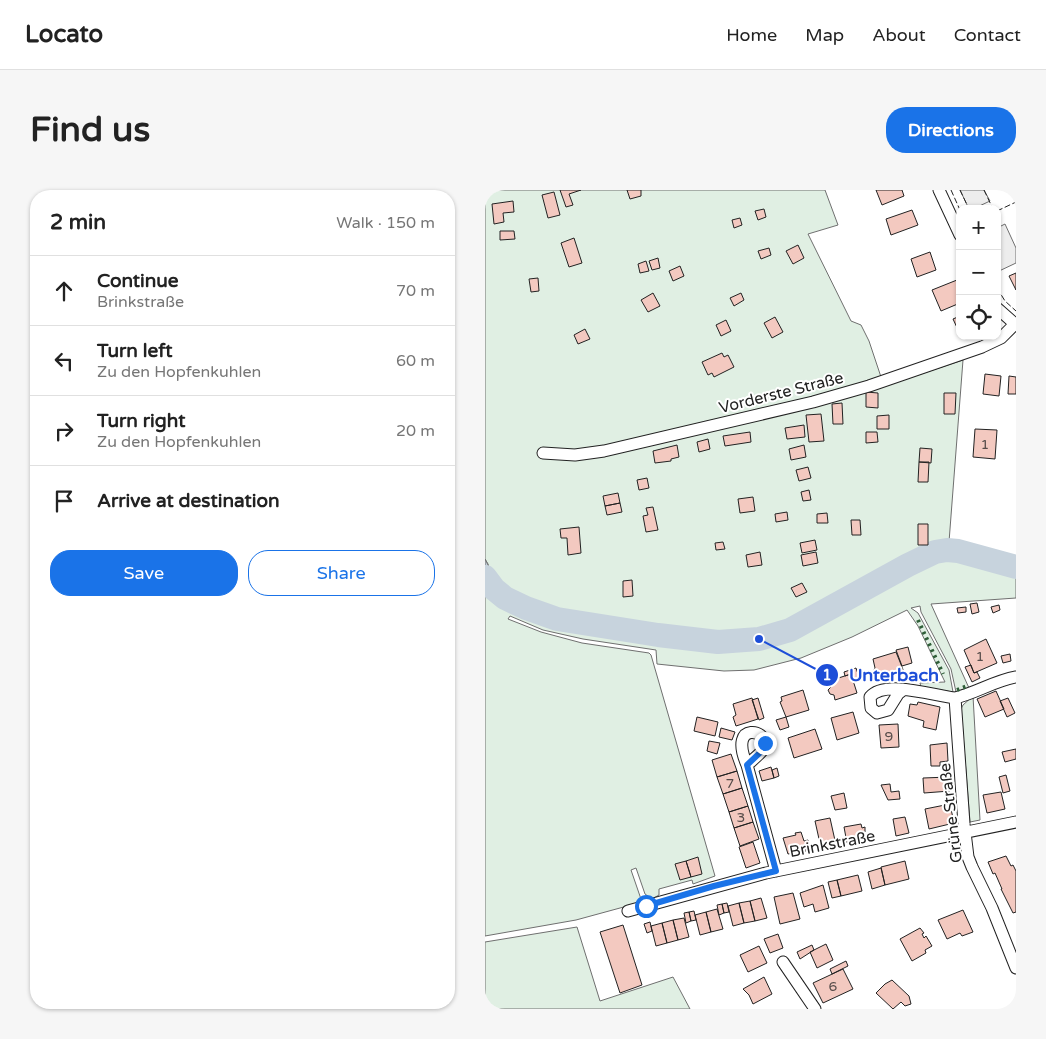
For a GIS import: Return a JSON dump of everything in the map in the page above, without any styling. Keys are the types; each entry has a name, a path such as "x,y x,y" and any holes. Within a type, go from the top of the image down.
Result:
{"street":[{"path":"939,190 956,226"},
{"path":"1001,312 1015,325"},
{"name":"Vorderste Straße","path":"543,453 575,455 604,451 813,402 869,386 982,347 1001,338 1015,325"},
{"path":"903,690 915,689 955,698 1016,677"},
{"name":"Grüne Straße","path":"955,698 965,833 972,867 993,908 1016,968"},
{"path":"747,765 776,871"},
{"name":"Brinkstraße","path":"628,911 714,886 776,871 1016,822"},
{"path":"783,962 815,1009"}],"green space":[{"path":"485,190 825,190 838,225 808,234 851,321 861,325 869,341 884,386 963,360 949,542 1016,559 1016,598 931,604 969,688 956,692 951,669 921,612 920,606 911,608 918,613 949,670 953,692 921,687 920,683 945,682 918,626 907,610 852,637 801,658 754,670 724,671 657,664 656,650 583,639 543,630 510,616 508,619 541,632 582,643 649,653 651,655 715,876 693,884 692,880 659,889 659,895 652,899 645,894 636,868 631,870 642,902 576,920 485,936 485,586 494,589 485,559"},
{"path":"973,696 980,820 970,822 961,709"},
{"path":"577,927 600,1001 673,977 690,1009 485,1009 485,942"}],"shaded area":[{"path":"960,190 984,190 990,201 982,205 967,205"},
{"path":"1005,224 1016,248 1016,263 1001,270 1001,250 1001,226"},
{"path":"485,559 494,577 494,589 485,586"}],"building":[{"path":"560,190 581,190 569,194 573,205 566,207"},
{"path":"627,190 641,190 641,196 630,199"},
{"path":"876,190 902,190 904,196 882,205"},
{"path":"554,192 560,215 548,218 542,195"},
{"path":"513,201 514,212 503,213 504,222 494,224 492,204"},
{"path":"764,209 766,217 758,220 755,211"},
{"path":"912,210 918,225 891,235 886,219"},
{"path":"740,218 742,225 734,228 732,220"},
{"path":"500,231 514,231 515,239 500,240"},
{"path":"574,238 582,263 569,267 561,243"},
{"path":"798,245 804,258 793,264 786,251"},
{"path":"769,248 771,255 761,259 758,251"},
{"path":"930,252 936,270 917,277 911,259"},
{"path":"658,258 660,268 652,270 649,261"},
{"path":"646,261 649,271 640,273 638,264"},
{"path":"680,266 684,276 673,281 669,271"},
{"path":"1016,273 1016,290 1009,276"},
{"path":"538,278 539,291 531,292 529,279"},
{"path":"956,280 956,305 941,311 932,290"},
{"path":"653,293 660,306 648,312 641,300"},
{"path":"741,293 744,300 734,306 730,298"},
{"path":"775,317 783,332 772,338 764,323"},
{"path":"726,320 731,331 721,336 716,325"},
{"path":"585,329 590,339 578,344 574,335"},
{"path":"722,353 724,357 728,355 734,367 714,377 712,373 708,375 702,362"},
{"path":"985,374 1001,376 999,396 983,394"},
{"path":"1009,376 1016,377 1016,394 1008,394"},
{"path":"866,392 878,393 878,408 866,407"},
{"path":"944,393 956,393 955,414 944,414"},
{"path":"842,403 843,424 833,424 832,404"},
{"path":"821,414 824,441 809,442 806,415"},
{"path":"889,415 889,429 877,429 877,416"},
{"path":"804,425 805,437 787,439 785,428"},
{"path":"975,429 997,430 995,459 973,457"},
{"path":"750,432 751,442 725,446 723,436"},
{"path":"866,432 877,432 878,442 866,443"},
{"path":"708,439 710,449 699,452 697,442"},
{"path":"677,445 679,457 671,459 671,461 655,463 653,451"},
{"path":"804,445 806,457 791,460 789,449"},
{"path":"920,448 932,449 931,463 919,462"},
{"path":"919,462 929,462 928,482 918,482"},
{"path":"808,467 811,478 799,481 796,470"},
{"path":"647,478 649,488 639,490 637,480"},
{"path":"809,490 811,500 803,501 801,492"},
{"path":"618,493 620,503 605,506 603,496"},
{"path":"753,497 755,511 740,513 738,499"},
{"path":"620,503 622,512 607,515 605,506"},
{"path":"653,507 658,530 646,532 643,516 648,515 646,508"},
{"path":"787,512 788,520 776,522 775,514"},
{"path":"827,513 828,523 817,523 817,514"},
{"path":"851,520 860,520 861,535 852,535"},
{"path":"918,524 928,524 928,545 918,545"},
{"path":"579,527 581,553 568,555 567,538 561,538 560,529"},
{"path":"815,540 817,550 802,553 800,543"},
{"path":"723,542 725,549 716,550 715,543"},
{"path":"760,552 762,565 748,567 746,555"},
{"path":"816,552 818,563 803,566 801,555"},
{"path":"632,580 633,596 623,597 623,581"},
{"path":"802,583 807,592 796,597 791,588"},
{"path":"977,603 979,612 972,614 970,604"},
{"path":"999,605 1000,610 993,613 991,607"},
{"path":"966,607 966,612 958,613 957,608"},
{"path":"986,639 997,663 974,673 964,650"},
{"path":"908,647 912,663 902,666 896,650"},
{"path":"896,652 904,672 879,680 873,672 875,668 873,659"},
{"path":"1010,654 1011,661 1003,663 1001,656"},
{"path":"971,665 974,673 977,672 980,678 972,682 965,667"},
{"path":"856,668 860,680 854,682 851,674 845,676 844,672"},
{"path":"851,674 857,693 835,700 834,695 830,694 828,690 831,687 829,681"},
{"path":"803,690 809,710 786,717 780,702 782,701 781,697"},
{"path":"996,691 1004,709 985,717 977,699"},
{"path":"752,698 758,719 736,726 733,717 736,715 733,704"},
{"path":"758,698 764,718 759,720 752,700"},
{"path":"1008,698 1015,713 1007,717 1000,701"},
{"path":"918,702 940,707 936,730 923,727 924,721 908,716 910,704 917,705"},
{"path":"853,712 859,733 837,740 831,718"},
{"path":"697,717 718,722 715,736 694,731"},
{"path":"786,717 789,727 780,730 776,720"},
{"path":"898,724 899,747 881,748 879,725"},
{"path":"721,728 735,732 732,740 719,737"},
{"path":"815,729 822,749 794,758 788,738"},
{"path":"709,741 720,743 717,754 707,751"},
{"path":"947,743 948,761 940,762 940,766 931,766 930,745"},
{"path":"1016,749 1016,759 1005,762 1002,752"},
{"path":"731,754 737,771 717,777 712,760"},
{"path":"771,767 774,778 762,781 759,771"},
{"path":"777,768 779,776 774,778 772,770"},
{"path":"737,771 742,788 723,794 717,777"},
{"path":"1006,775 1010,791 1003,793 999,777"},
{"path":"949,777 950,791 924,793 923,778"},
{"path":"890,784 891,792 899,791 900,799 888,800 881,785"},
{"path":"742,788 748,806 729,812 723,794"},
{"path":"1001,792 1005,809 987,813 983,795"},
{"path":"844,793 847,808 835,810 831,796"},
{"path":"950,804 954,823 929,829 925,809"},
{"path":"748,806 753,822 734,828 729,812"},
{"path":"905,817 909,833 896,836 893,819"},
{"path":"830,818 836,845 821,848 815,821"},
{"path":"753,822 759,839 740,846 734,828"},
{"path":"861,824 862,828 865,827 865,832 863,833 864,840 847,843 844,827"},
{"path":"801,832 804,841 808,840 809,846 805,847 806,851 788,854 783,838"},
{"path":"753,842 760,863 746,868 739,847"},
{"path":"1006,856 1016,871 1016,912 1013,913 988,862"},
{"path":"698,857 702,874 691,877 686,861"},
{"path":"686,861 691,877 680,880 675,864"},
{"path":"905,861 909,879 885,885 881,867"},
{"path":"881,868 885,885 872,889 868,872"},
{"path":"858,875 862,891 841,896 837,880"},
{"path":"837,880 841,896 832,898 828,882"},
{"path":"823,885 829,908 815,912 813,904 804,907 800,893"},
{"path":"793,893 800,919 780,924 774,897"},
{"path":"761,898 767,918 755,921 750,901"},
{"path":"750,901 755,921 744,923 739,903"},
{"path":"727,903 729,912 724,913 722,904"},
{"path":"739,903 744,923 733,926 728,906"},
{"path":"722,904 724,913 719,915 717,905"},
{"path":"717,909 723,929 711,932 706,912"},
{"path":"963,910 973,932 962,936 960,933 947,939 938,920"},
{"path":"694,911 696,920 691,921 689,912"},
{"path":"689,912 691,921 686,923 684,913"},
{"path":"706,912 711,932 700,935 695,915"},
{"path":"684,918 689,937 678,940 673,920"},
{"path":"673,920 678,940 667,943 662,923"},
{"path":"650,922 652,931 647,933 644,924"},
{"path":"662,923 667,943 656,946 651,926"},
{"path":"623,925 642,985 620,993 600,932"},
{"path":"920,928 924,933 922,934 924,938 926,936 932,946 925,950 926,953 912,961 900,939"},
{"path":"778,934 783,948 770,953 764,939"},
{"path":"826,944 833,960 817,968 810,952"},
{"path":"812,945 814,950 800,959 797,952"},
{"path":"759,946 767,963 748,972 740,955"},
{"path":"846,961 848,966 832,974 830,969"},
{"path":"843,969 853,989 823,1003 813,983"},
{"path":"764,977 772,994 753,1004 749,995 743,989"},
{"path":"892,980 909,996 911,1004 905,1006 901,1002 893,1009 876,993"}],"waterway":[{"path":"485,577 494,589 505,598 557,619 658,635 718,642 759,639 790,630 935,552 958,551 1016,567"}],"hedge":[{"path":"918,620 943,674"},
{"path":"957,690 967,686"}],"fence":[{"path":"951,190 958,205"},
{"path":"960,190 967,205"},
{"path":"984,190 991,205"},
{"path":"1001,209 1016,202"},
{"path":"1001,294 1016,311"}],"place":[{"name":"Unterbach","path":"759,639"}],"route":[{"path":"646,906 714,886 776,871 747,765 754,757 760,754 764,749 765,743"}]}
